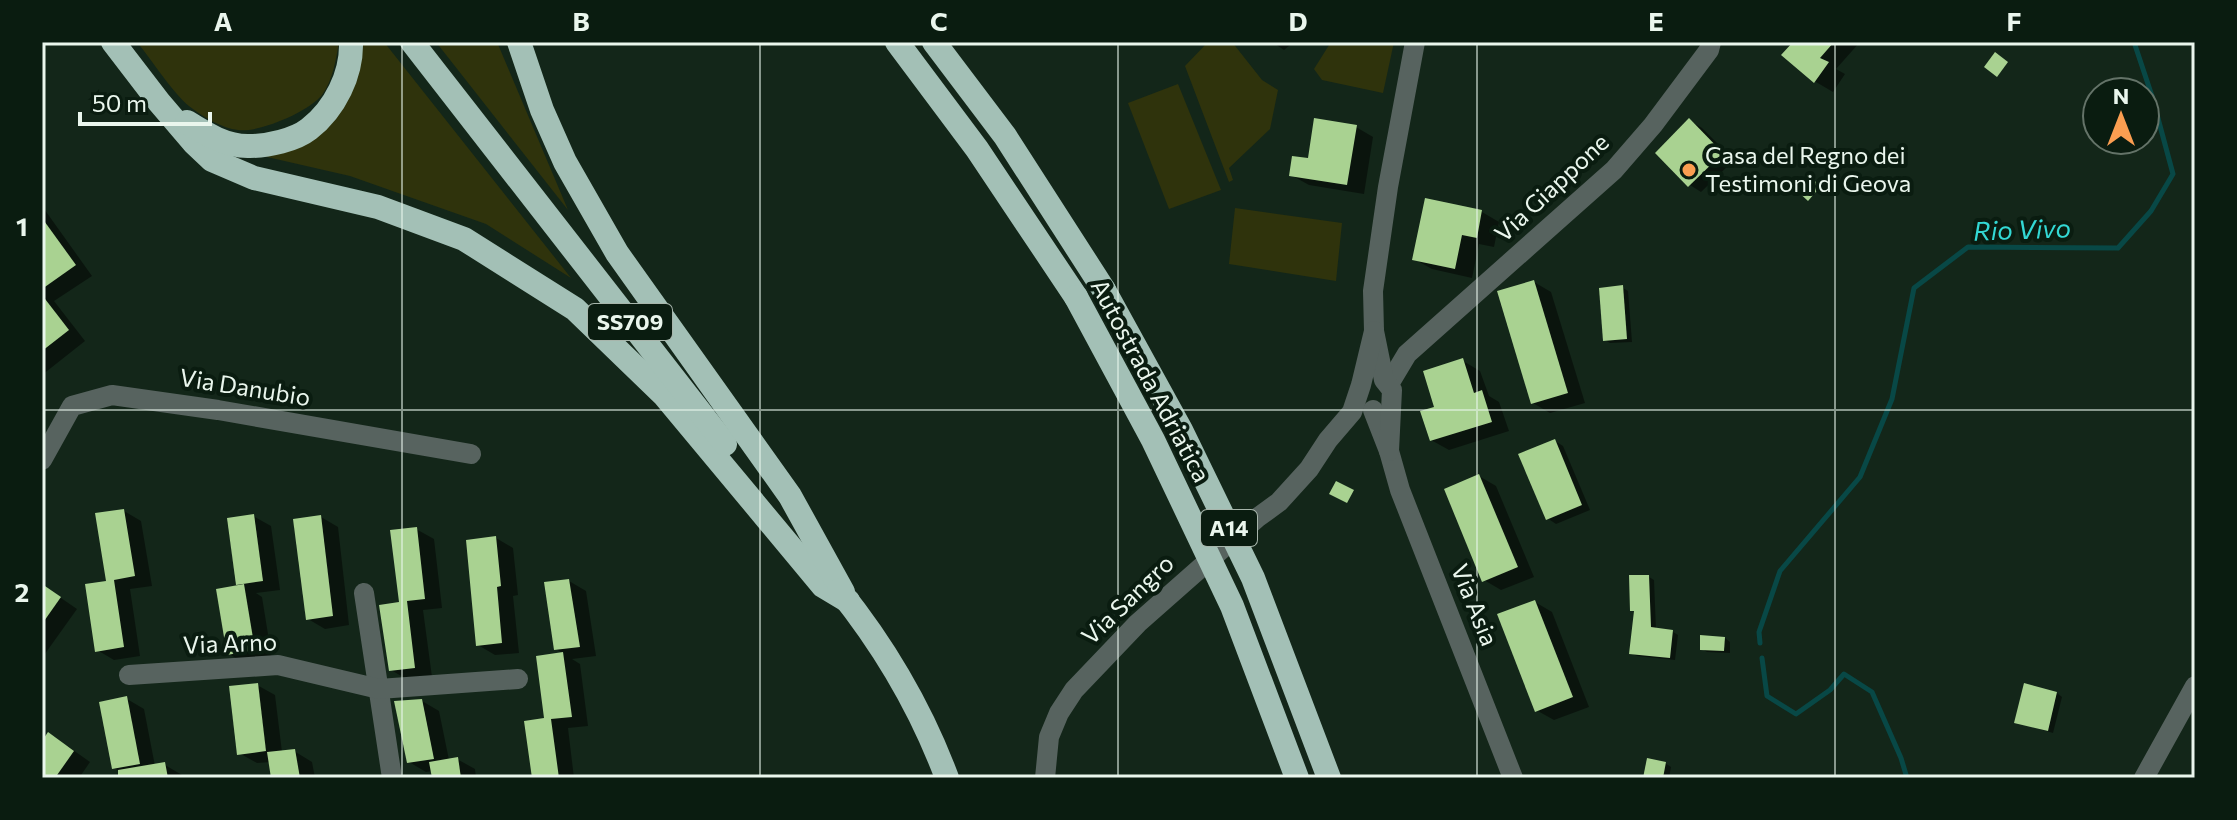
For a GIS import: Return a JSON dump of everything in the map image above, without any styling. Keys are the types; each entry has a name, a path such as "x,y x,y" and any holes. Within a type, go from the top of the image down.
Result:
{"highway":[{"path":"113,42 159,102 212,160 254,178 378,207 464,239 575,309 664,395 823,586 848,601"},
{"path":"159,102 211,138 249,147 285,140 308,130 331,107 352,55 351,42"},
{"name":"SS709","path":"412,42 848,601 898,678 933,742 947,778"},
{"path":"519,42 542,110 565,162 617,253 790,496 848,601"},
{"name":"Autostrada Adriatica","path":"897,42 977,149 1076,297 1153,440 1232,606 1297,778"},
{"name":"Autostrada Adriatica","path":"934,42 1005,136 1104,290 1181,430 1253,578 1329,778"}],"street":[{"name":"Via Asia","path":"1389,451 1389,387 1374,331 1373,291 1388,187 1415,42"},
{"name":"Via Giappone","path":"1389,387 1407,354 1614,170 1653,125 1709,50 1711,42"},
{"name":"Via Asia","path":"1374,331 1362,401 1389,451 1400,490 1513,778"},
{"path":"1379,356 1397,358 1407,354"},
{"path":"1372,377 1389,387 1385,407 1362,401 1372,377"},
{"name":"Via Danubio","path":"42,460 72,406 112,395 471,454"},
{"name":"Via Sangro","path":"1045,778 1049,737 1059,713 1074,690 1138,623 1279,502 1362,401"},
{"path":"364,593 379,689 387,775"},
{"name":"Via Arno","path":"129,675 278,665 379,689 518,679"},
{"path":"2144,778 2195,686"}],"green space":[{"path":"137,42 339,42 329,83 315,102 283,120 238,130 220,125 186,104"},
{"path":"360,42 384,42 571,278 486,224 350,176 237,150 295,147 336,119 358,77"},
{"path":"436,42 497,42 568,210"},
{"path":"1208,42 1232,42 1262,80 1278,90 1270,129 1229,168 1233,180 1229,182 1185,66"},
{"path":"1331,42 1394,42 1383,93 1322,80 1314,69"},
{"path":"1178,84 1221,190 1169,209 1128,103"},
{"path":"1235,208 1342,223 1336,281 1229,264"}],"building":[{"path":"1793,42 1834,42 1820,58 1829,62 1814,83 1781,55"},
{"path":"1995,52 2008,62 1997,77 1984,67"},
{"path":"1314,118 1357,125 1347,185 1289,176 1292,156 1308,158"},
{"name":"Casa del Regno dei Testimoni di Geova","path":"1689,118 1723,153 1688,187 1655,153"},
{"path":"1807,175 1821,186 1808,201 1795,189"},
{"path":"1425,198 1482,210 1477,238 1462,235 1455,269 1412,260"},
{"path":"42,218 76,265 42,289"},
{"path":"1534,280 1568,393 1531,404 1497,291"},
{"path":"1623,285 1627,339 1603,341 1599,288"},
{"path":"42,295 69,330 42,351"},
{"path":"1463,358 1474,393 1482,390 1492,422 1430,441 1420,411 1434,407 1423,371"},
{"path":"1555,439 1582,505 1546,520 1518,454"},
{"path":"1479,474 1518,567 1482,582 1444,489"},
{"path":"1336,481 1354,490 1347,503 1329,494"},
{"path":"124,509 135,576 114,580 124,647 95,652 85,584 106,581 95,513"},
{"path":"254,514 263,581 236,585 227,518"},
{"path":"321,515 333,616 306,620 293,519"},
{"path":"417,527 425,599 407,601 415,668 389,671 379,605 399,602 390,530"},
{"path":"496,536 502,643 476,646 466,540"},
{"path":"1629,575 1649,575 1651,627 1673,630 1670,658 1629,654 1634,611 1630,611"},
{"path":"569,579 580,647 554,650 544,582"},
{"path":"42,584 61,597 42,624"},
{"path":"244,584 255,650 227,655 216,589"},
{"path":"1535,600 1573,697 1535,712 1497,614"},
{"path":"1700,635 1725,637 1724,651 1700,650"},
{"path":"563,652 572,717 551,719 559,778 532,778 524,721 544,718 536,656"},
{"path":"258,683 266,751 237,755 229,686"},
{"path":"2024,683 2057,692 2048,731 2014,723"},
{"path":"127,696 140,764 112,769 99,702"},
{"path":"422,699 434,759 407,763 394,701"},
{"path":"48,732 74,751 55,778 42,778 42,741"},
{"path":"295,749 300,778 271,778 267,752"},
{"path":"458,757 461,778 432,778 429,762"},
{"path":"1647,758 1666,762 1663,778 1643,778"},
{"path":"165,762 168,778 118,778 118,770"}],"waterway":[{"name":"Rio Vivo","path":"1760,643 1759,632 1780,571 1860,477 1892,399 1914,288 1968,247 2118,248 2151,211 2173,174 2134,42"},
{"name":"Rio Vivo","path":"1762,658 1767,696 1796,714 1830,690 1844,674 1872,692 1907,778"}],"place":[{"name":"Casa del Regno dei Testimoni di Geova","path":"1689,170"}]}
